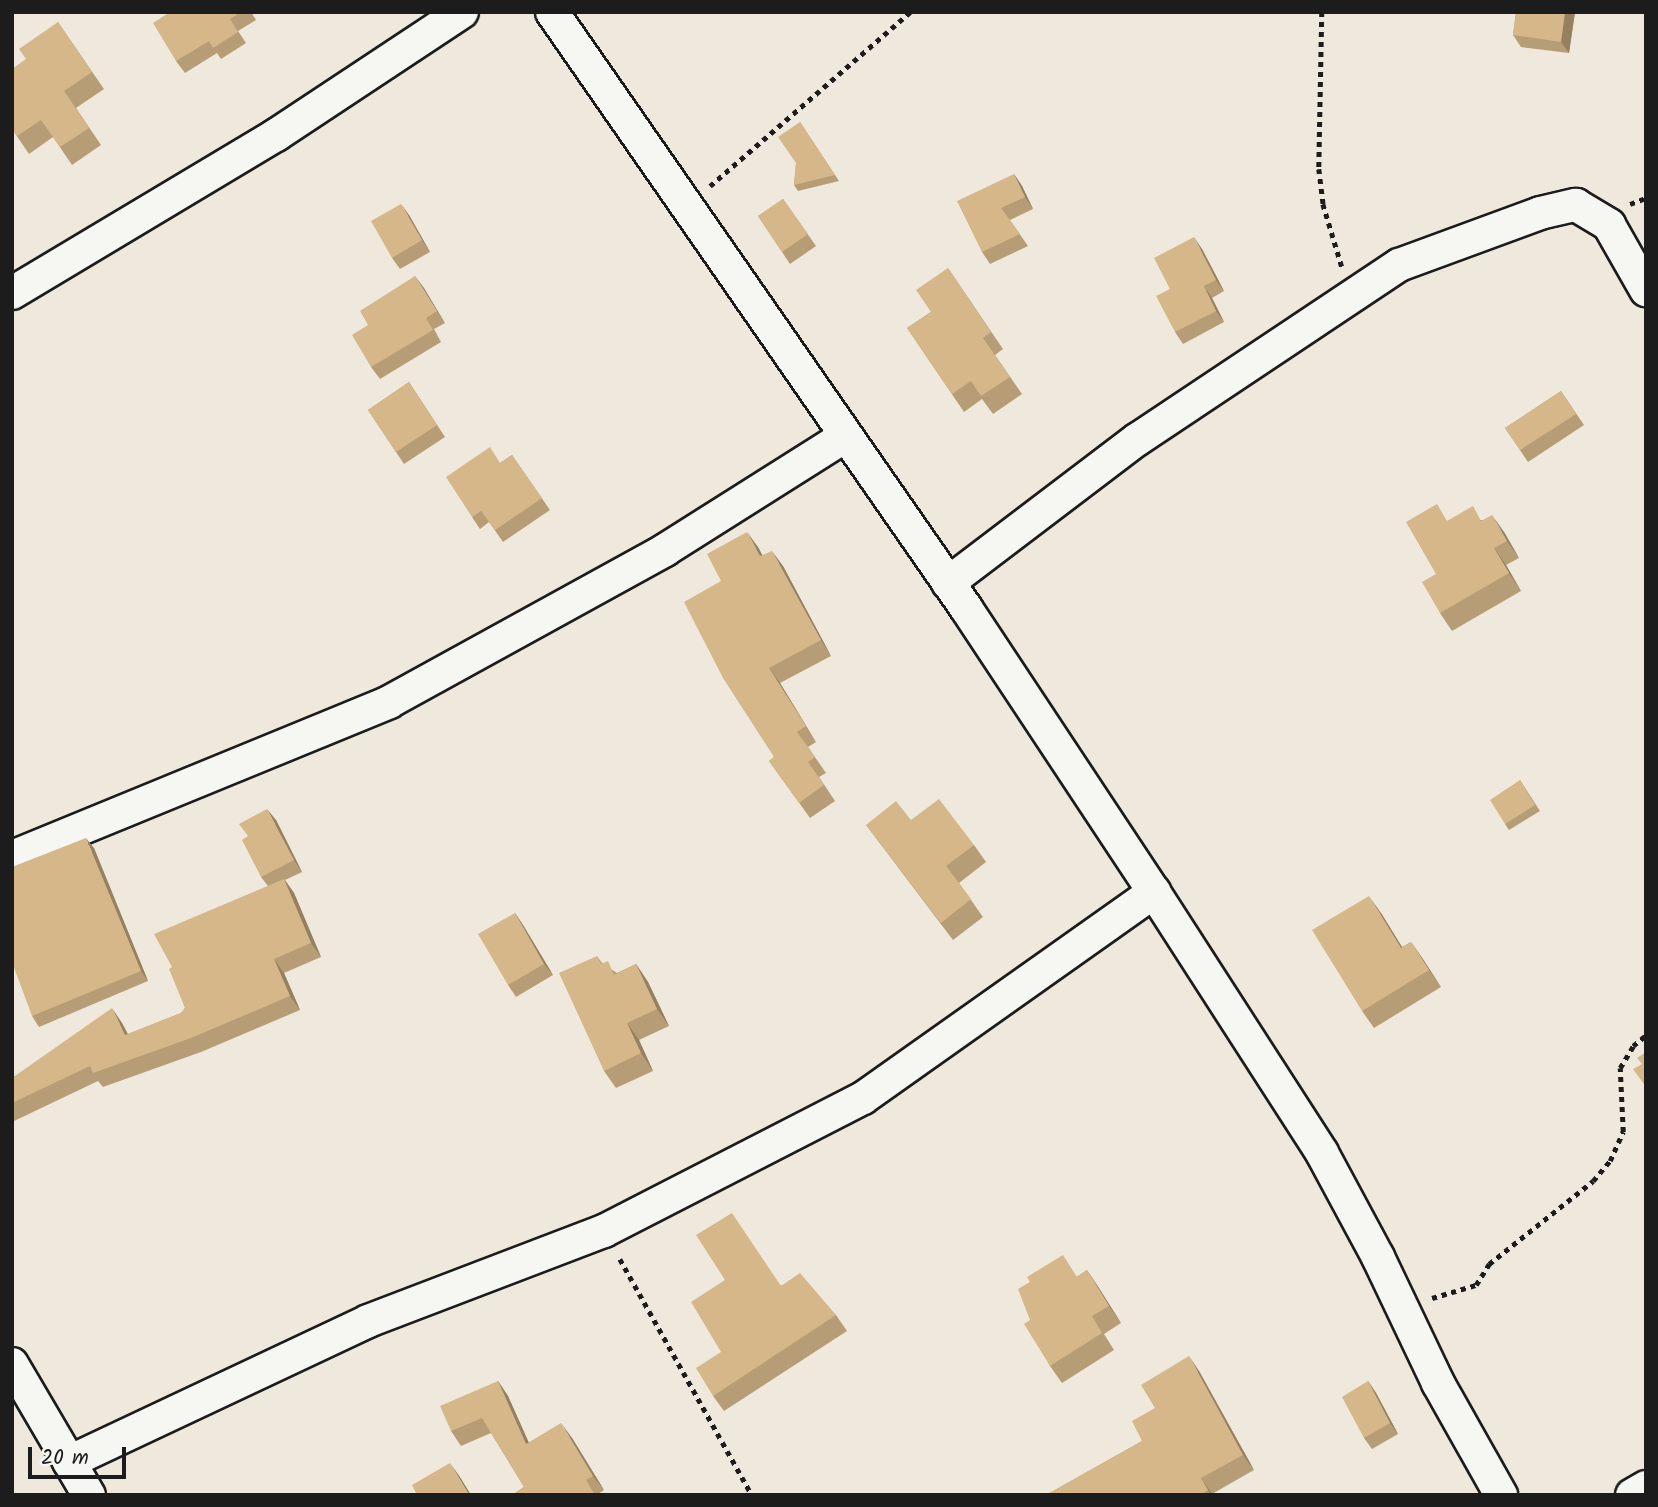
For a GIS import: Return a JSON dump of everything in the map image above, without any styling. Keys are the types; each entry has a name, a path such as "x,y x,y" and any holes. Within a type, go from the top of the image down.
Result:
{"street":[{"path":"12,293 310,113 462,12"},
{"path":"552,12 844,437 948,583 1154,891 1322,1153 1501,1495"},
{"path":"948,583 1139,439 1351,293 1399,265 1540,213 1576,205 1609,225 1646,290"},
{"path":"12,858 389,702 665,550 844,437"},
{"path":"69,1462 368,1321 604,1231 863,1098 1154,891"},
{"path":"12,1364 89,1495"},
{"path":"1632,1495 1646,1486"}],"path":[{"path":"688,207 911,12"},
{"path":"1322,12 1319,169 1323,204 1351,293"},
{"path":"1407,1319 1437,1295 1476,1285 1489,1264 1593,1181 1610,1161 1623,1132 1620,1068 1633,1045 1646,1035"},
{"path":"604,1231 752,1495"}],"building":[{"path":"170,12 241,12 230,19 238,32 213,48 209,41 176,61 153,23"},
{"path":"1516,12 1565,12 1561,42 1513,35"},
{"path":"58,22 92,72 64,91 89,128 60,147 41,120 17,136 12,129 12,69 26,59 19,49"},
{"path":"800,122 835,175 794,185 796,163 778,137"},
{"path":"1014,174 1025,197 1001,208 1020,234 982,252 957,201"},
{"path":"783,199 808,234 782,252 758,216"},
{"path":"401,204 422,240 392,258 371,221"},
{"path":"1194,237 1216,280 1204,286 1216,311 1175,332 1156,296 1170,289 1154,258"},
{"path":"948,268 991,332 983,338 1010,377 981,396 971,381 952,394 907,328 931,312 916,290"},
{"path":"415,276 437,311 426,318 433,330 371,367 352,335 368,325 360,311"},
{"path":"409,382 437,425 396,452 368,410"},
{"path":"1561,391 1576,414 1520,450 1505,428"},
{"path":"490,447 500,463 512,455 542,498 495,530 481,511 472,517 446,477"},
{"path":"1437,504 1447,521 1473,506 1481,521 1492,515 1507,541 1494,548 1509,573 1440,613 1422,582 1436,574 1406,522"},
{"path":"747,532 760,556 772,551 821,640 769,668 806,726 797,732 815,757 808,762 824,785 799,803 769,761 774,757 723,678 684,602 721,581 707,554"},
{"path":"1520,780 1535,805 1505,824 1490,800"},
{"path":"939,799 974,845 946,866 971,899 941,923 866,825 896,801 911,820"},
{"path":"267,809 294,860 261,877 242,840 248,836 239,824"},
{"path":"86,838 141,971 32,1016 12,962 12,867"},
{"path":"284,879 311,943 274,959 290,996 191,1038 93,1073 90,1066 12,1103 12,1078 112,1008 125,1035 181,1013 185,1008 169,969 172,967 154,934"},
{"path":"1369,896 1401,948 1411,942 1429,970 1362,1011 1312,930"},
{"path":"515,913 544,964 508,985 478,934"},
{"path":"597,956 601,964 608,961 614,975 636,964 657,1009 627,1023 641,1053 604,1071 559,973"},
{"path":"1646,1052 1646,1087 1633,1069 1642,1064 1637,1058"},
{"path":"732,1213 781,1286 800,1273 836,1315 713,1396 696,1368 721,1352 691,1302 725,1280 696,1235"},
{"path":"1063,1255 1077,1277 1087,1270 1109,1306 1092,1316 1102,1333 1050,1366 1024,1324 1030,1320 1018,1289 1030,1282 1027,1277"},
{"path":"1189,1356 1243,1455 1201,1478 1208,1490 1200,1495 1046,1495 1142,1441 1132,1421 1155,1408 1141,1385"},
{"path":"498,1381 526,1444 561,1423 593,1476 586,1480 595,1495 512,1495 524,1487 482,1418 451,1431 440,1406"},
{"path":"1368,1381 1390,1423 1364,1438 1342,1397"},
{"path":"450,1463 469,1495 417,1495 412,1485"}]}
